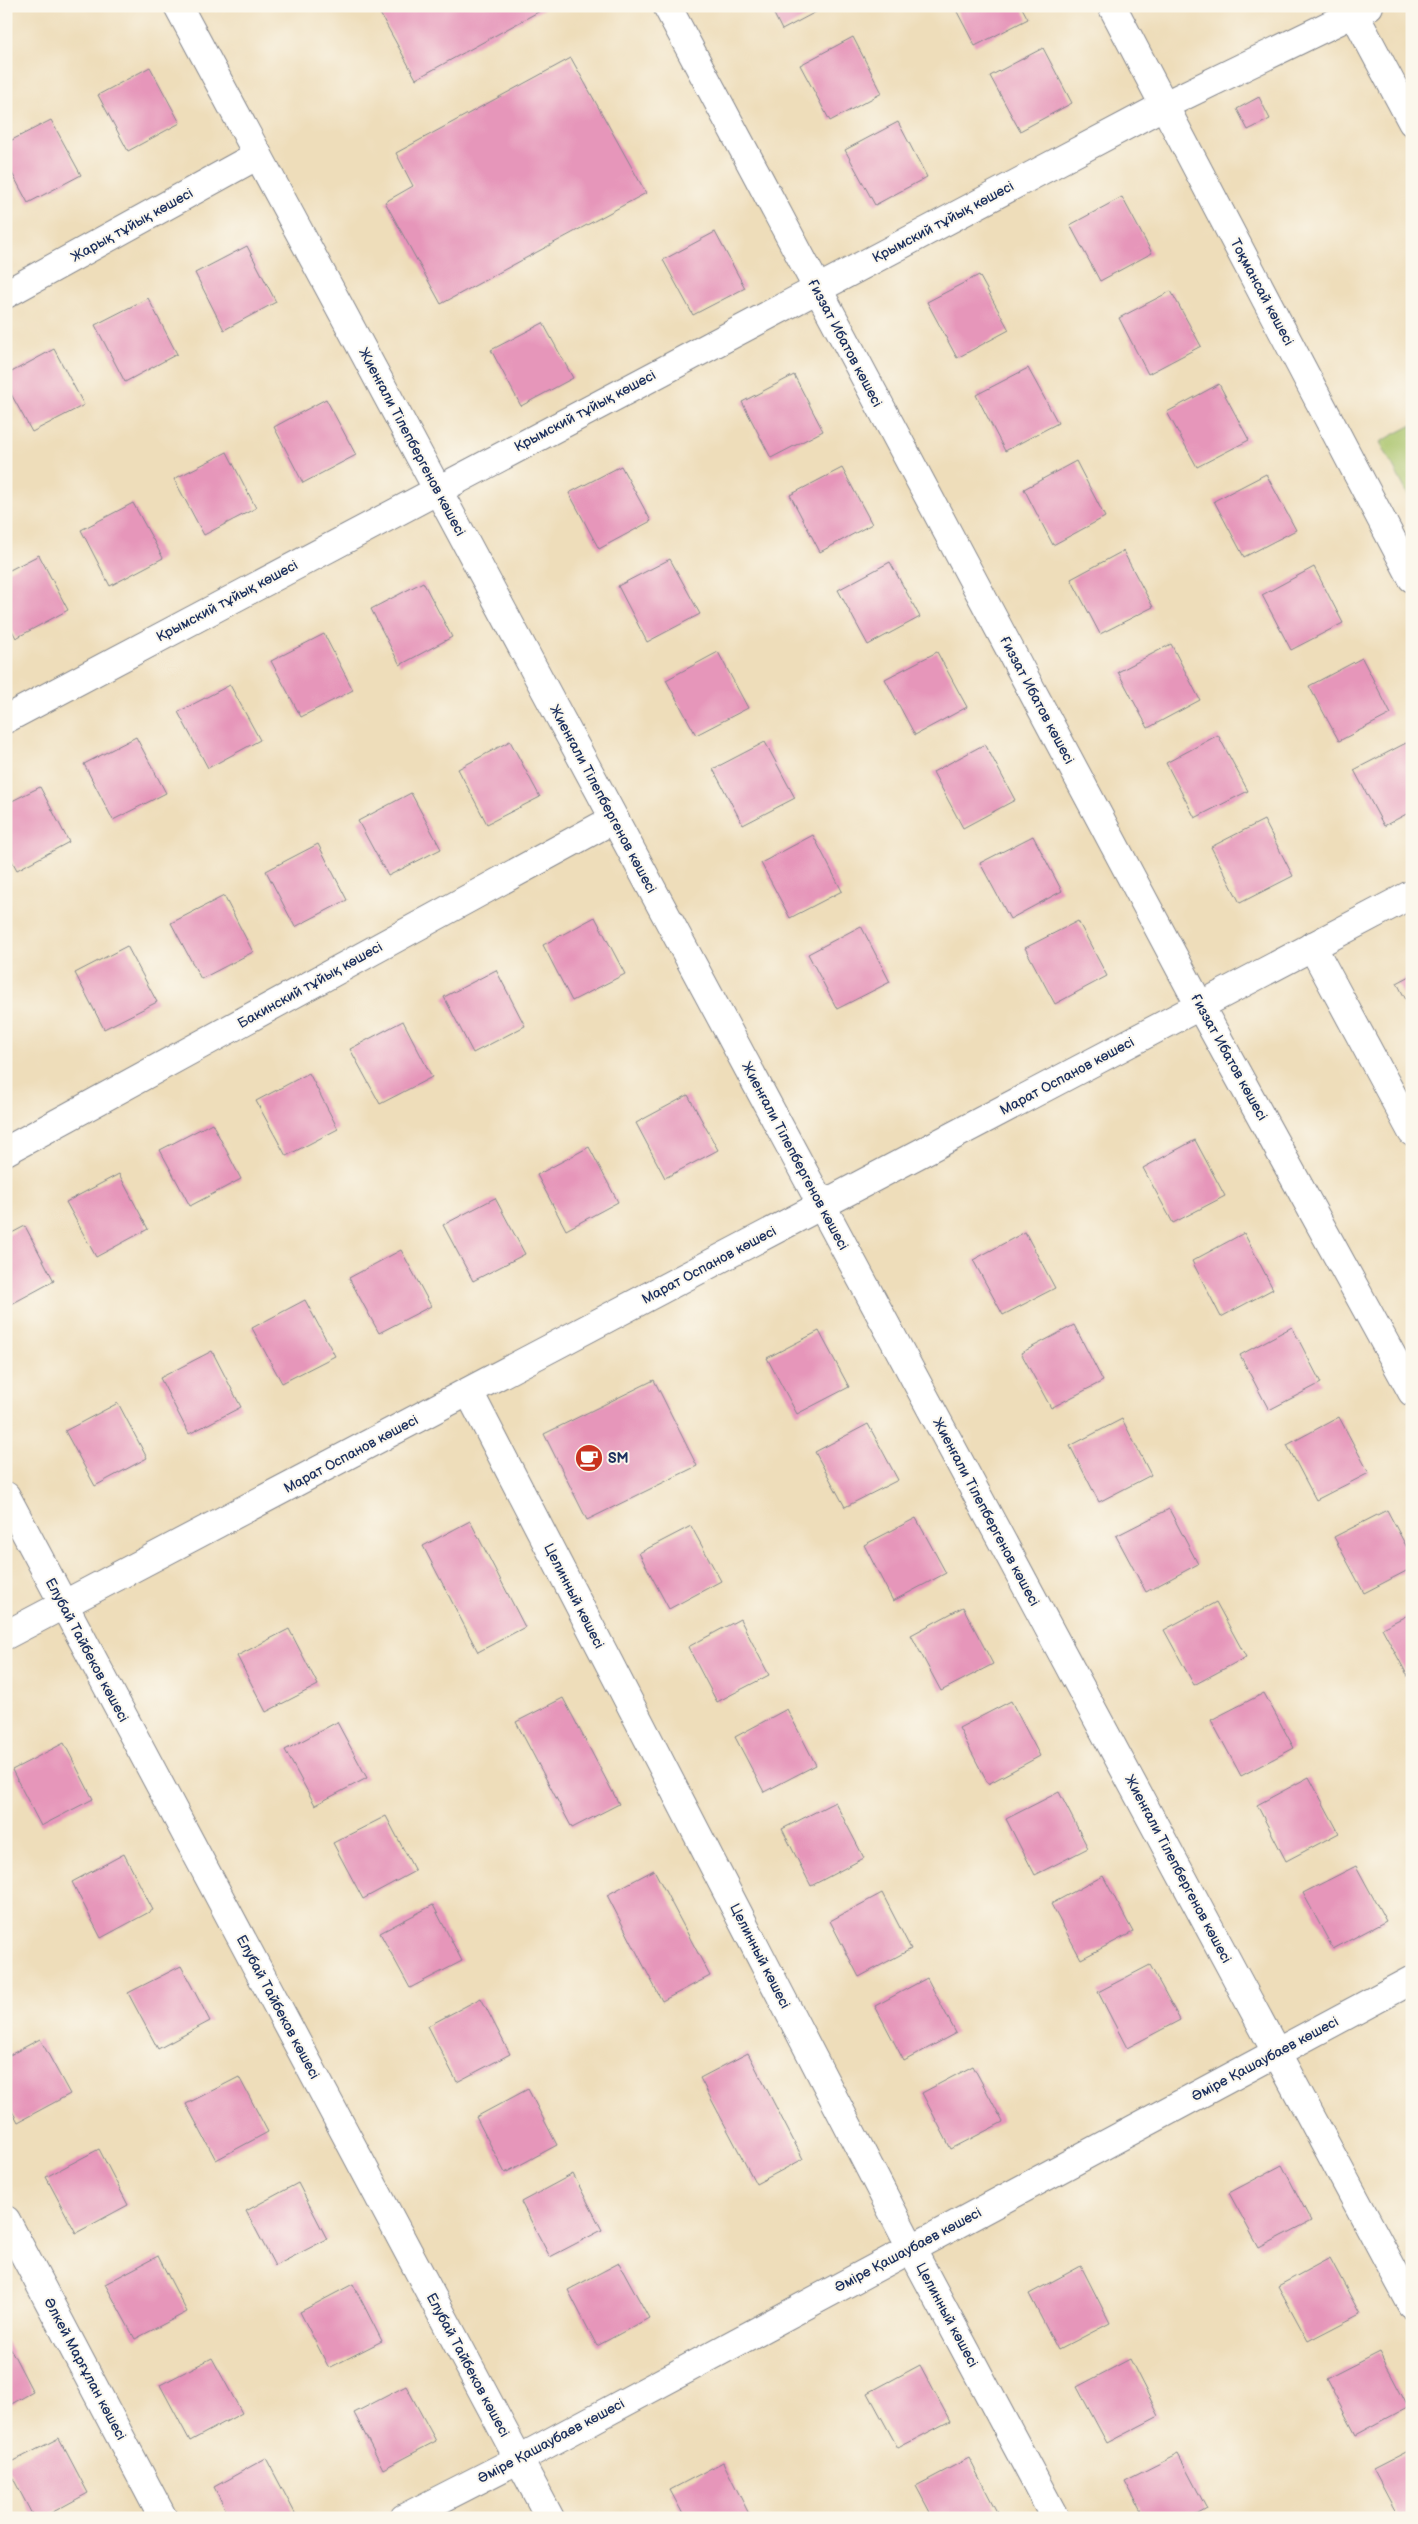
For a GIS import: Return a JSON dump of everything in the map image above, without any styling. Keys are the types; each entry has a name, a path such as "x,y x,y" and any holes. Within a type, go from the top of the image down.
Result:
{"street":[{"name":"Жиенғали Тілепбергенов көшесі","path":"178,6 1412,2305"},
{"name":"Ғиззат Ибатов көшесі","path":"666,6 1200,1006 1412,1392"},
{"name":"Тоқмансай көшесі","path":"1112,6 1412,578"},
{"name":"Крымский тұйық көшесі","path":"6,719 1164,105 1358,9"},
{"path":"1358,9 1412,122"},
{"name":"Жарық тұйық көшесі","path":"6,294 258,155"},
{"name":"Бакинский тұйық көшесі","path":"6,1151 614,819"},
{"name":"Марат Оспанов көшесі","path":"6,1635 1412,894"},
{"path":"1312,946 1412,1132"},
{"name":"Целинный көшесі","path":"468,1392 911,2248 1055,2518"},
{"name":"Елубай Тайбеков көшесі","path":"6,1496 550,2518"},
{"name":"Әміре Қашаубаев көшесі","path":"404,2518 519,2459 1412,1980"},
{"name":"Әлкей Марғұлан көшесі","path":"6,2220 163,2518"}],"green space":[{"path":"1412,425 1412,502 1380,442"}],"building":[{"path":"376,6 549,6 416,79"},
{"path":"770,6 827,6 782,30"},
{"path":"954,6 1021,6 1028,19 975,46"},
{"path":"853,37 882,93 830,121 800,65"},
{"path":"1043,48 1072,103 1020,131 990,76"},
{"path":"571,58 646,193 441,304 385,202 413,186 396,153"},
{"path":"150,67 180,123 128,151 98,95"},
{"path":"1259,97 1270,119 1248,130 1237,109"},
{"path":"51,120 81,175 28,203 6,162 6,143"},
{"path":"898,122 927,177 875,205 845,150"},
{"path":"1122,197 1152,253 1100,281 1070,225"},
{"path":"715,232 745,288 693,315 663,260"},
{"path":"247,246 276,302 224,330 195,273"},
{"path":"979,275 1009,330 957,358 927,302"},
{"path":"1171,291 1201,346 1148,374 1119,318"},
{"path":"148,298 177,354 125,382 95,325"},
{"path":"543,323 573,378 521,406 491,350"},
{"path":"54,349 84,405 32,432 6,385 6,375"},
{"path":"1028,368 1058,423 1005,451 976,395"},
{"path":"794,375 823,431 771,458 742,402"},
{"path":"1219,384 1249,440 1197,467 1167,412"},
{"path":"326,399 356,455 303,483 274,427"},
{"path":"227,452 256,508 204,535 174,479"},
{"path":"1076,461 1105,517 1053,545 1024,489"},
{"path":"621,466 651,521 599,549 569,493"},
{"path":"842,468 872,524 820,552 790,495"},
{"path":"1266,474 1296,530 1244,557 1214,501"},
{"path":"133,503 163,558 110,586 81,530"},
{"path":"1123,551 1153,607 1100,634 1071,579"},
{"path":"39,555 68,610 16,638 6,619 6,572"},
{"path":"670,559 700,614 647,642 618,586"},
{"path":"890,562 920,617 868,645 838,590"},
{"path":"1314,567 1343,623 1291,650 1262,595"},
{"path":"423,582 452,637 400,665 371,609"},
{"path":"324,634 353,690 301,717 271,661"},
{"path":"1171,644 1200,700 1148,728 1118,672"},
{"path":"718,652 748,708 696,735 666,680"},
{"path":"937,652 967,707 915,735 885,679"},
{"path":"1362,658 1391,714 1339,741 1309,686"},
{"path":"230,685 260,740 208,768 178,712"},
{"path":"1218,735 1248,791 1195,818 1166,763"},
{"path":"136,737 166,793 113,820 84,764"},
{"path":"510,741 540,797 487,824 458,769"},
{"path":"765,742 795,798 743,825 713,769"},
{"path":"1406,743 1412,753 1412,811 1384,826 1354,770"},
{"path":"985,744 1015,800 963,828 933,772"},
{"path":"40,787 69,842 17,870 6,850 6,804"},
{"path":"411,793 441,849 388,876 358,821"},
{"path":"1264,820 1293,876 1240,903 1211,847"},
{"path":"813,835 842,891 790,918 761,863"},
{"path":"1033,836 1062,891 1010,919 980,863"},
{"path":"318,844 347,900 295,927 266,871"},
{"path":"224,896 253,952 201,979 171,923"},
{"path":"595,917 625,974 572,1001 543,945"},
{"path":"1078,921 1107,976 1055,1004 1025,948"},
{"path":"861,926 890,982 837,1009 808,954"},
{"path":"127,946 157,1002 104,1029 75,973"},
{"path":"496,970 525,1026 473,1053 444,997"},
{"path":"1412,975 1412,1011 1397,983"},
{"path":"403,1021 432,1077 380,1104 350,1049"},
{"path":"309,1073 338,1129 286,1156 256,1101"},
{"path":"688,1095 718,1150 665,1178 636,1123"},
{"path":"212,1123 241,1179 190,1206 160,1150"},
{"path":"1195,1140 1225,1196 1173,1223 1143,1168"},
{"path":"589,1147 618,1202 566,1230 537,1175"},
{"path":"119,1174 148,1229 96,1257 66,1202"},
{"path":"495,1198 525,1254 473,1281 443,1225"},
{"path":"25,1226 54,1281 6,1307 6,1236"},
{"path":"1025,1232 1055,1288 1003,1315 973,1260"},
{"path":"1244,1233 1273,1289 1221,1317 1192,1261"},
{"path":"401,1250 431,1306 379,1333 349,1278"},
{"path":"305,1300 335,1356 282,1383 252,1328"},
{"path":"1074,1325 1103,1381 1051,1408 1021,1353"},
{"path":"1292,1327 1321,1383 1269,1410 1240,1355"},
{"path":"819,1331 849,1387 797,1414 767,1358"},
{"path":"212,1351 241,1407 189,1434 160,1378"},
{"path":"654,1380 697,1466 587,1520 544,1434"},
{"path":"118,1403 147,1458 95,1486 65,1431"},
{"path":"1339,1417 1369,1473 1316,1500 1287,1445"},
{"path":"1122,1419 1151,1475 1099,1502 1070,1446"},
{"path":"868,1424 898,1480 845,1507 815,1452"},
{"path":"1169,1509 1198,1564 1146,1592 1116,1536"},
{"path":"1387,1510 1412,1557 1412,1568 1364,1593 1334,1537"},
{"path":"916,1518 946,1573 893,1601 864,1545"},
{"path":"470,1521 525,1627 478,1652 423,1546"},
{"path":"691,1526 721,1581 669,1609 639,1553"},
{"path":"1216,1602 1246,1657 1194,1685 1164,1630"},
{"path":"963,1607 993,1664 941,1691 911,1635"},
{"path":"1412,1613 1412,1684 1382,1628"},
{"path":"740,1619 769,1675 717,1702 688,1647"},
{"path":"289,1629 318,1685 266,1712 237,1656"},
{"path":"1264,1693 1294,1748 1241,1776 1211,1720"},
{"path":"563,1698 619,1804 572,1828 516,1722"},
{"path":"1011,1701 1040,1756 988,1784 959,1728"},
{"path":"787,1709 816,1765 764,1792 735,1737"},
{"path":"337,1722 367,1778 315,1805 285,1750"},
{"path":"64,1743 93,1799 41,1826 12,1770"},
{"path":"1309,1777 1339,1833 1286,1861 1257,1805"},
{"path":"1059,1792 1088,1848 1035,1875 1006,1819"},
{"path":"835,1802 864,1858 811,1886 782,1829"},
{"path":"386,1816 415,1871 363,1899 333,1843"},
{"path":"124,1854 153,1910 101,1938 72,1882"},
{"path":"1356,1866 1386,1921 1333,1949 1303,1893"},
{"path":"654,1870 710,1976 662,2001 607,1895"},
{"path":"1103,1876 1133,1932 1081,1959 1051,1904"},
{"path":"882,1893 911,1949 859,1977 830,1921"},
{"path":"433,1905 462,1961 410,1988 380,1933"},
{"path":"1150,1965 1180,2020 1127,2048 1098,1992"},
{"path":"181,1966 210,2021 158,2049 128,1993"},
{"path":"927,1978 956,2033 904,2061 875,2006"},
{"path":"481,1998 510,2054 457,2082 428,2026"},
{"path":"40,2039 70,2094 18,2122 6,2100 6,2057"},
{"path":"748,2053 803,2159 756,2184 700,2078"},
{"path":"973,2066 1003,2122 951,2149 922,2093"},
{"path":"239,2077 268,2132 216,2160 186,2104"},
{"path":"528,2089 557,2145 505,2173 476,2117"},
{"path":"99,2149 128,2205 76,2233 46,2177"},
{"path":"1282,2165 1311,2221 1259,2248 1229,2193"},
{"path":"573,2174 602,2230 550,2257 521,2202"},
{"path":"298,2183 327,2239 275,2266 246,2211"},
{"path":"158,2256 187,2312 135,2339 105,2284"},
{"path":"1330,2258 1360,2314 1308,2341 1278,2286"},
{"path":"619,2263 649,2318 597,2346 568,2290"},
{"path":"1081,2266 1110,2323 1058,2350 1029,2294"},
{"path":"353,2284 382,2341 329,2368 300,2312"},
{"path":"6,2340 33,2392 6,2407"},
{"path":"1379,2352 1408,2407 1356,2435 1326,2379"},
{"path":"212,2358 242,2413 190,2441 160,2385"},
{"path":"1130,2359 1159,2416 1107,2443 1077,2387"},
{"path":"920,2365 950,2421 898,2448 868,2393"},
{"path":"406,2386 436,2441 383,2469 354,2413"},
{"path":"59,2438 88,2493 42,2518 34,2518 6,2465"},
{"path":"1412,2449 1412,2518 1399,2518 1373,2469"},
{"path":"1178,2454 1207,2509 1191,2518 1145,2518 1125,2481"},
{"path":"266,2458 296,2515 290,2518 230,2518 214,2487"},
{"path":"969,2458 998,2514 991,2518 933,2518 916,2486"},
{"path":"723,2462 751,2518 685,2518 670,2490"}],"place":[{"name":"SM","path":"589,1458"}]}
